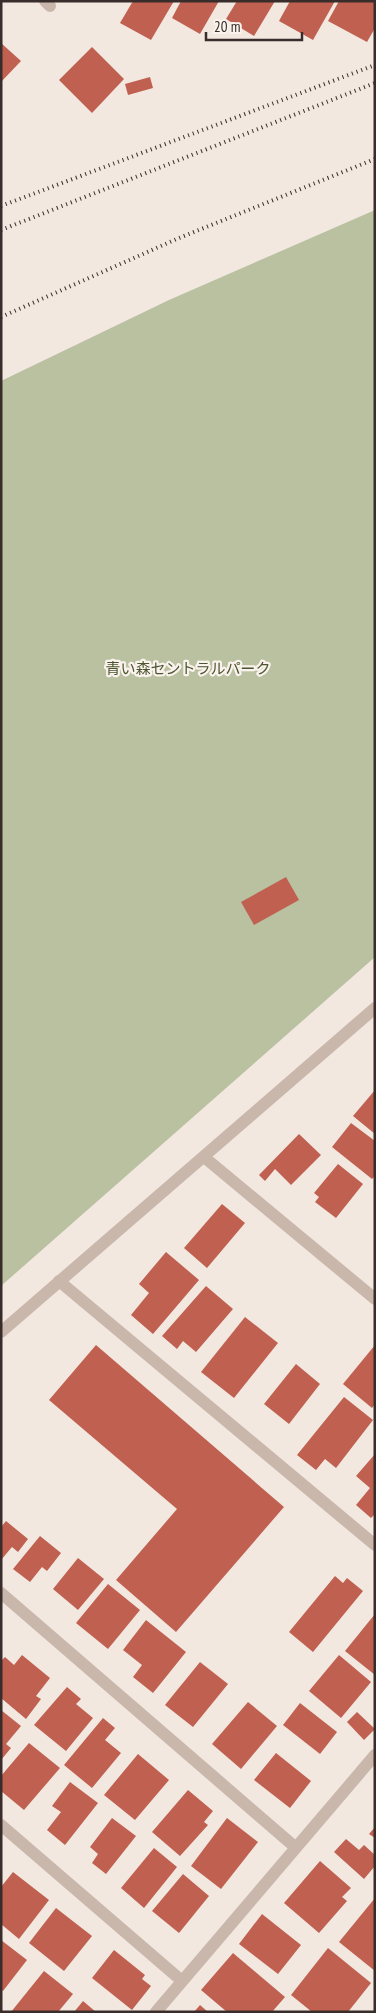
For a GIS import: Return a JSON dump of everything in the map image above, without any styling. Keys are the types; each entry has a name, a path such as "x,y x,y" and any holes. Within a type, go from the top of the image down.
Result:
{"street":[{"path":"1,1332 375,1008"},
{"path":"204,1157 375,1299"},
{"path":"59,1281 375,1545"},
{"path":"1,1594 295,1847"},
{"path":"156,2012 375,1755"},
{"path":"1,1826 182,1981"}],"green space":[{"name":"青い森セントラルパーク","path":"375,210 375,957 1,1286 1,381 169,300"}],"building":[{"path":"133,1 174,1 151,40 120,23"},
{"path":"181,1 219,1 200,34 172,18"},
{"path":"237,1 275,1 254,36 226,19"},
{"path":"290,1 335,1 313,40 279,21"},
{"path":"339,1 375,1 375,28 367,42 328,21"},
{"path":"1,43 21,61 1,82"},
{"path":"92,47 124,79 92,113 59,80"},
{"path":"150,77 153,88 128,95 125,84"},
{"path":"286,877 299,900 254,925 241,902"},
{"path":"375,1090 375,1134 353,1116"},
{"path":"351,1123 375,1141 375,1176 372,1179 332,1147"},
{"path":"299,1134 321,1155 291,1185 275,1169 265,1181 259,1175"},
{"path":"338,1164 363,1184 336,1218 315,1202 319,1197 314,1193"},
{"path":"222,1204 245,1223 207,1268 184,1248"},
{"path":"166,1252 199,1280 153,1334 131,1315 149,1293 139,1284"},
{"path":"206,1286 233,1309 196,1352 183,1341 177,1349 162,1336"},
{"path":"245,1317 278,1343 234,1398 201,1372"},
{"path":"96,1345 284,1507 176,1632 116,1580 177,1509 49,1400"},
{"path":"375,1345 375,1404 372,1408 343,1384"},
{"path":"296,1364 320,1384 289,1424 264,1404"},
{"path":"344,1397 373,1420 336,1468 325,1459 316,1470 297,1455"},
{"path":"375,1454 375,1514 371,1518 356,1505 370,1488 356,1476"},
{"path":"6,1521 28,1539 18,1552 12,1547 1,1560 1,1527"},
{"path":"40,1536 61,1553 47,1571 42,1567 30,1582 13,1569"},
{"path":"78,1558 104,1579 78,1610 53,1589"},
{"path":"335,1576 343,1583 347,1578 363,1591 313,1652 289,1632"},
{"path":"108,1584 140,1610 108,1649 76,1623"},
{"path":"375,1614 375,1675 345,1651"},
{"path":"146,1620 186,1652 153,1693 133,1677 142,1665 123,1650"},
{"path":"22,1655 50,1678 36,1696 41,1699 26,1719 1,1698 1,1661 5,1657 14,1665"},
{"path":"339,1655 371,1682 341,1718 309,1691"},
{"path":"200,1662 228,1684 193,1727 165,1705"},
{"path":"67,1687 81,1699 76,1704 93,1718 66,1751 34,1725"},
{"path":"248,1702 277,1726 241,1769 212,1744"},
{"path":"300,1703 337,1732 320,1754 283,1725"},
{"path":"1,1710 21,1726 6,1744 11,1748 1,1760"},
{"path":"357,1712 375,1729 364,1740 347,1722"},
{"path":"103,1718 115,1728 105,1740 121,1753 92,1788 64,1765"},
{"path":"29,1743 60,1768 24,1810 1,1791 1,1776"},
{"path":"276,1753 311,1781 290,1808 254,1780"},
{"path":"138,1754 169,1780 135,1820 104,1795"},
{"path":"70,1782 98,1803 65,1845 47,1830 61,1812 52,1806"},
{"path":"188,1790 213,1811 204,1822 208,1825 180,1856 152,1832"},
{"path":"112,1818 136,1836 106,1874 92,1863 98,1854 90,1847"},
{"path":"227,1818 258,1842 221,1889 191,1866"},
{"path":"375,1827 375,1838 369,1834"},
{"path":"346,1839 359,1850 364,1845 375,1855 375,1866 364,1879 334,1852"},
{"path":"154,1848 177,1867 144,1908 121,1888"},
{"path":"320,1861 351,1888 342,1897 347,1901 319,1933 284,1903"},
{"path":"13,1872 49,1900 19,1939 1,1924 1,1887"},
{"path":"183,1874 209,1896 179,1933 152,1911"},
{"path":"375,1898 375,1971 339,1942"},
{"path":"56,1908 92,1936 64,1971 29,1943"},
{"path":"262,1914 301,1945 278,1974 239,1944"},
{"path":"1,1940 27,1960 3,1991 1,1989"},
{"path":"328,1948 371,1983 348,2012 312,2012 291,1995"},
{"path":"114,1950 145,1975 142,1979 151,1986 132,2010 92,1978"},
{"path":"233,1953 285,1997 272,2012 227,2012 201,1990"},
{"path":"44,1971 73,1994 58,2012 11,2012"},
{"path":"83,2001 96,2012 74,2012"},
{"path":"200,2005 208,2012 194,2012"}],"railway":[{"path":"1,206 375,65"},
{"path":"1,230 375,83"},
{"path":"1,317 179,238 375,159"}]}
